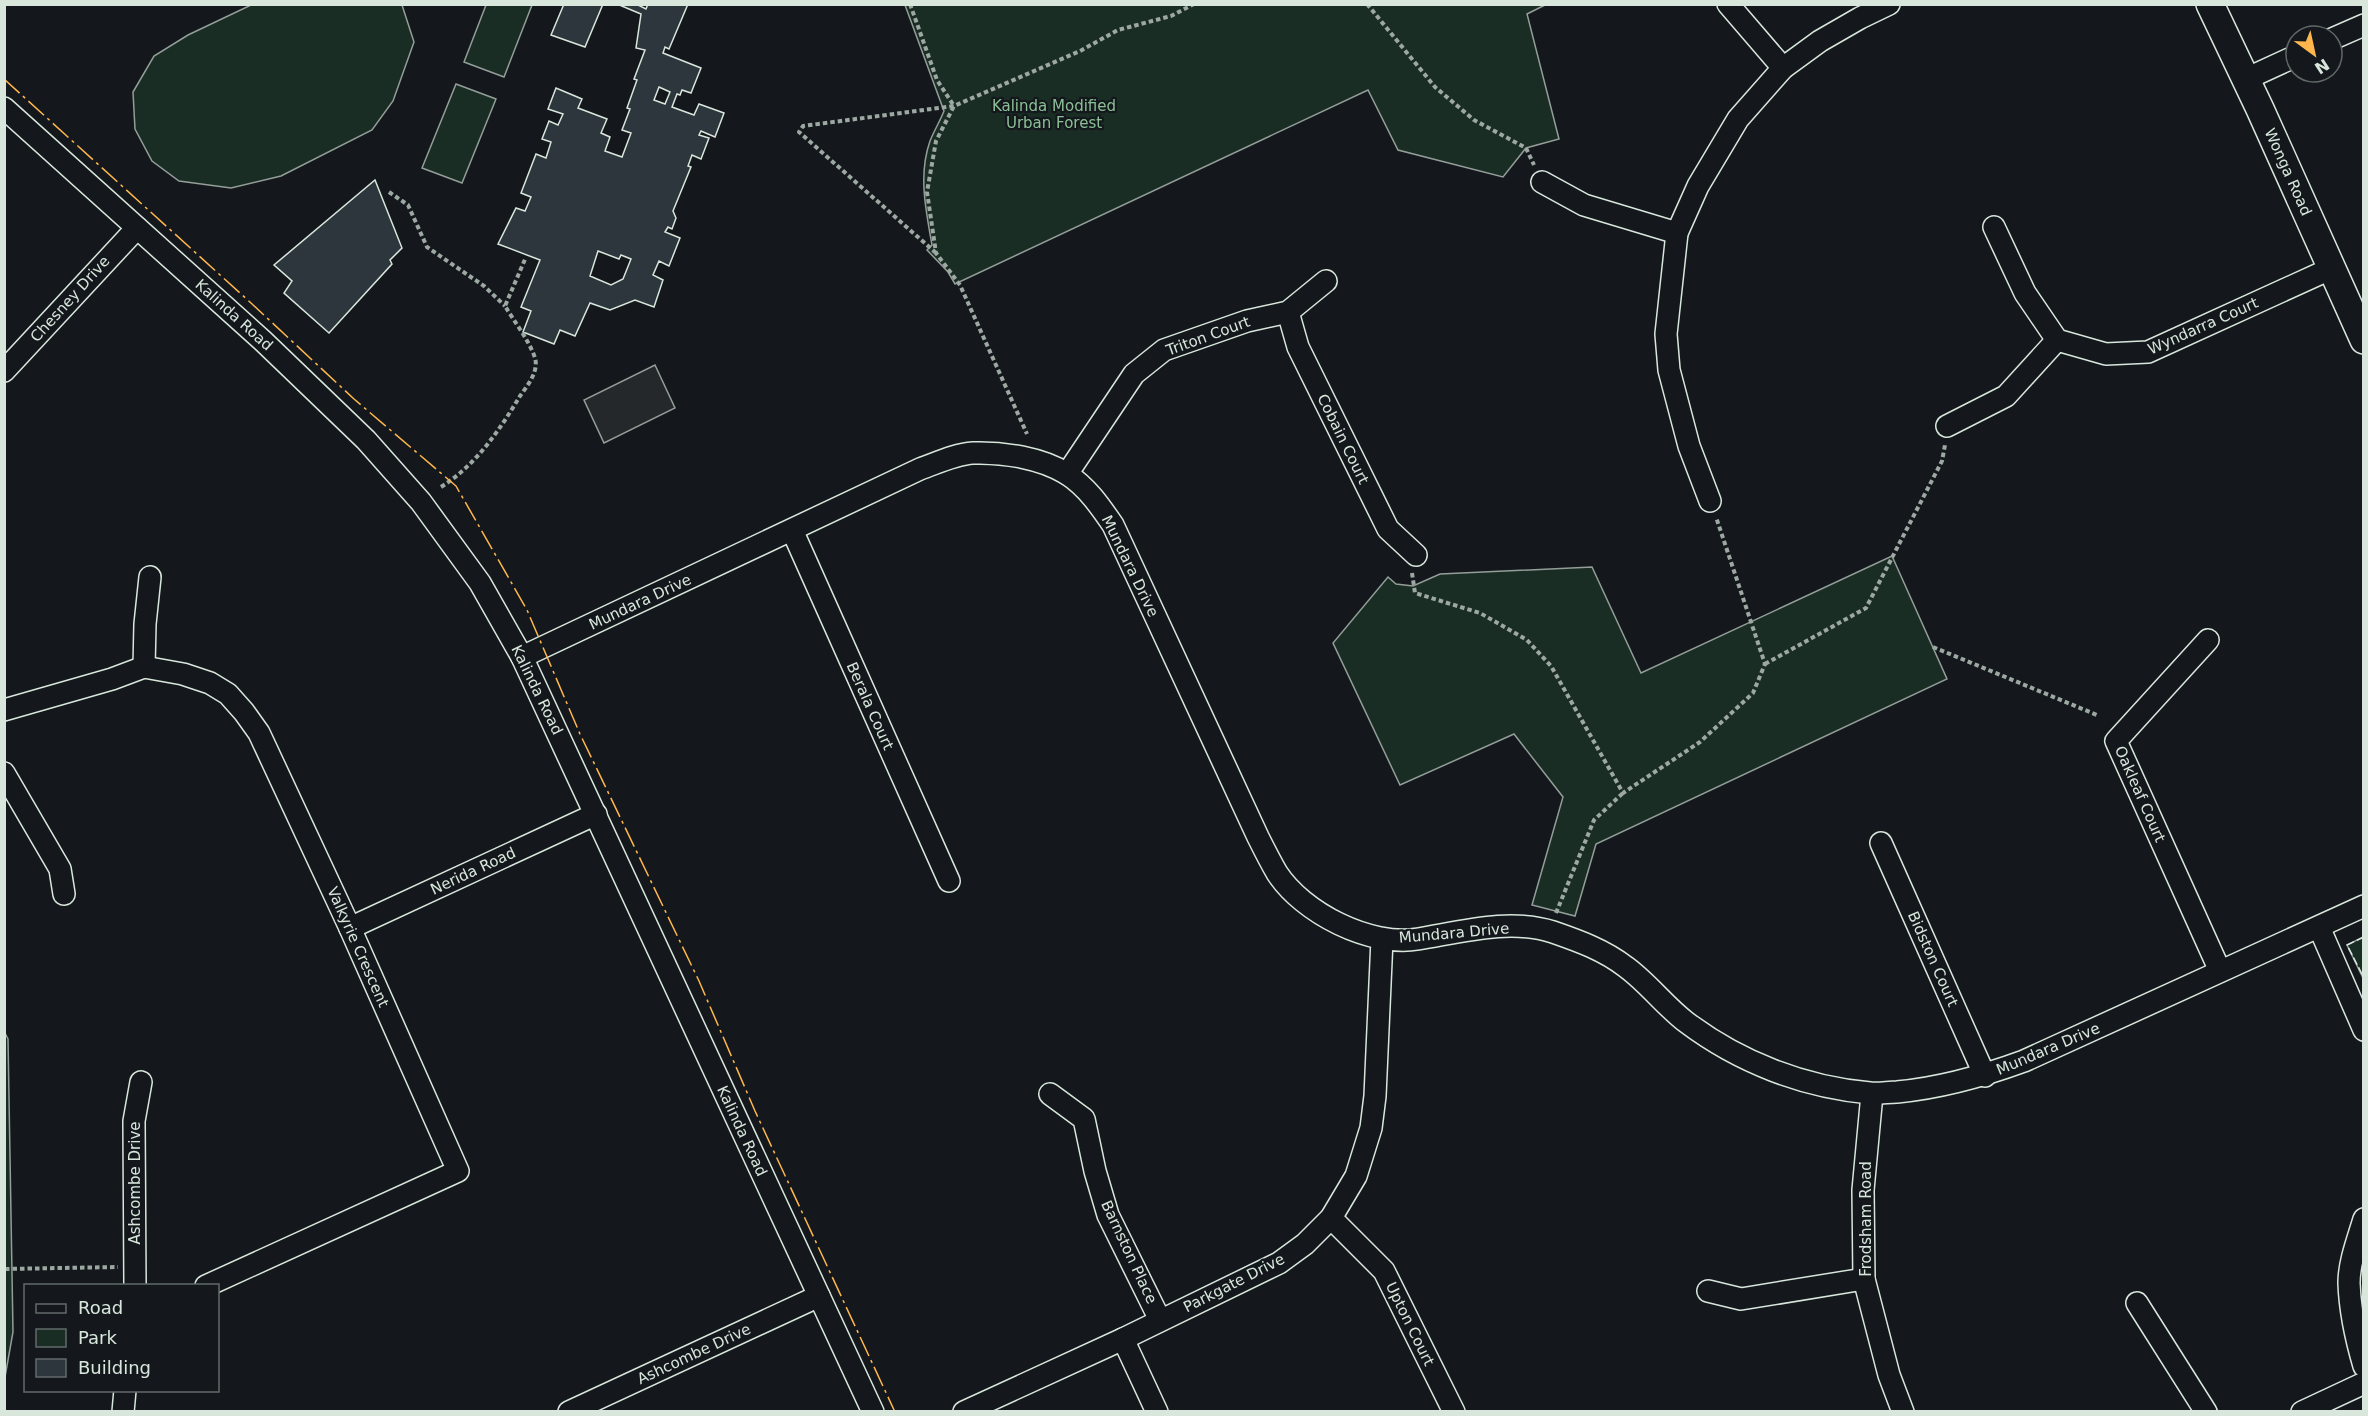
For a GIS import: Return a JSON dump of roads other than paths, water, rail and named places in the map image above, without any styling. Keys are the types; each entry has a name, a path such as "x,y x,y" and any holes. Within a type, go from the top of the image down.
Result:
{"main road":[{"name":"Wonga Road","path":"2210,4 2364,340"}],"street":[{"path":"1728,4 1783,68"},
{"path":"1710,501 1689,446 1669,370 1666,334 1677,234 1698,186 1738,119 1783,68 1830,35 1888,4"},
{"path":"2344,34 2364,25"},
{"path":"2246,79 2284,62"},
{"name":"Kalinda Road","path":"4,108 263,341 366,440 421,502 480,583 522,657 873,1412"},
{"path":"1542,182 1584,205 1677,234"},
{"path":"1947,426 2006,396 2057,340 2025,293 1994,227"},
{"name":"Chesney Drive","path":"4,371 137,228"},
{"name":"Wyndarra Court","path":"2057,340 2106,354 2148,352 2331,269"},
{"name":"Triton Court","path":"1067,474 1134,374 1164,350 1247,321 1288,312 1326,281"},
{"name":"Cobain Court","path":"1288,312 1298,347 1388,530 1416,555"},
{"name":"Mundara Drive","path":"522,657 920,469 972,453 1010,455 1038,462 1067,474 1096,500 1113,525 1252,826 1278,874 1302,899 1326,918 1353,931 1382,939 1415,940 1498,927 1549,931 1585,943 1627,968 1684,1020 1708,1038 1747,1060 1814,1084 1872,1094 1919,1090 1985,1076 2024,1061 2364,906"},
{"name":"Berala Court","path":"792,530 949,881"},
{"path":"4,710 112,679 144,667 145,624 150,577"},
{"name":"Oakleaf Court","path":"2208,640 2116,741 2220,971"},
{"name":"Valkyrie Crescent","path":"144,667 183,674 210,683 228,694 259,733 350,928 458,1171 210,1284"},
{"path":"4,773 60,869 64,894"},
{"name":"Nerida Road","path":"350,928 596,814"},
{"name":"Bidston Court","path":"1881,843 1985,1076"},
{"path":"2319,927 2364,1030"},
{"name":"Parkgate Drive","path":"964,1412 1123,1339 1279,1263 1305,1244 1331,1218 1356,1176 1371,1128 1375,1095 1382,939"},
{"name":"Ashcombe Drive","path":"135,1276 134,1121 141,1082"},
{"name":"Barnston Place","path":"1050,1094 1084,1119 1095,1171 1108,1215 1160,1320"},
{"name":"Frodsham Road","path":"1872,1094 1863,1190 1864,1279 1889,1375 1903,1412"},
{"name":"Upton Court","path":"1331,1218 1384,1271 1454,1412"},
{"path":"2364,1219 2351,1265 2349,1282 2354,1334 2364,1366"},
{"path":"1708,1291 1741,1299 1864,1279"},
{"name":"Ashcombe Drive","path":"569,1412 819,1296"},
{"path":"2138,1303 2206,1412"},
{"path":"1123,1339 1157,1412"},
{"path":"2302,1412 2364,1383"},
{"path":"123,1412 125,1392"}],"park label":[{"name":"Kalinda Modified Urban Forest","path":"1054,114"}]}
